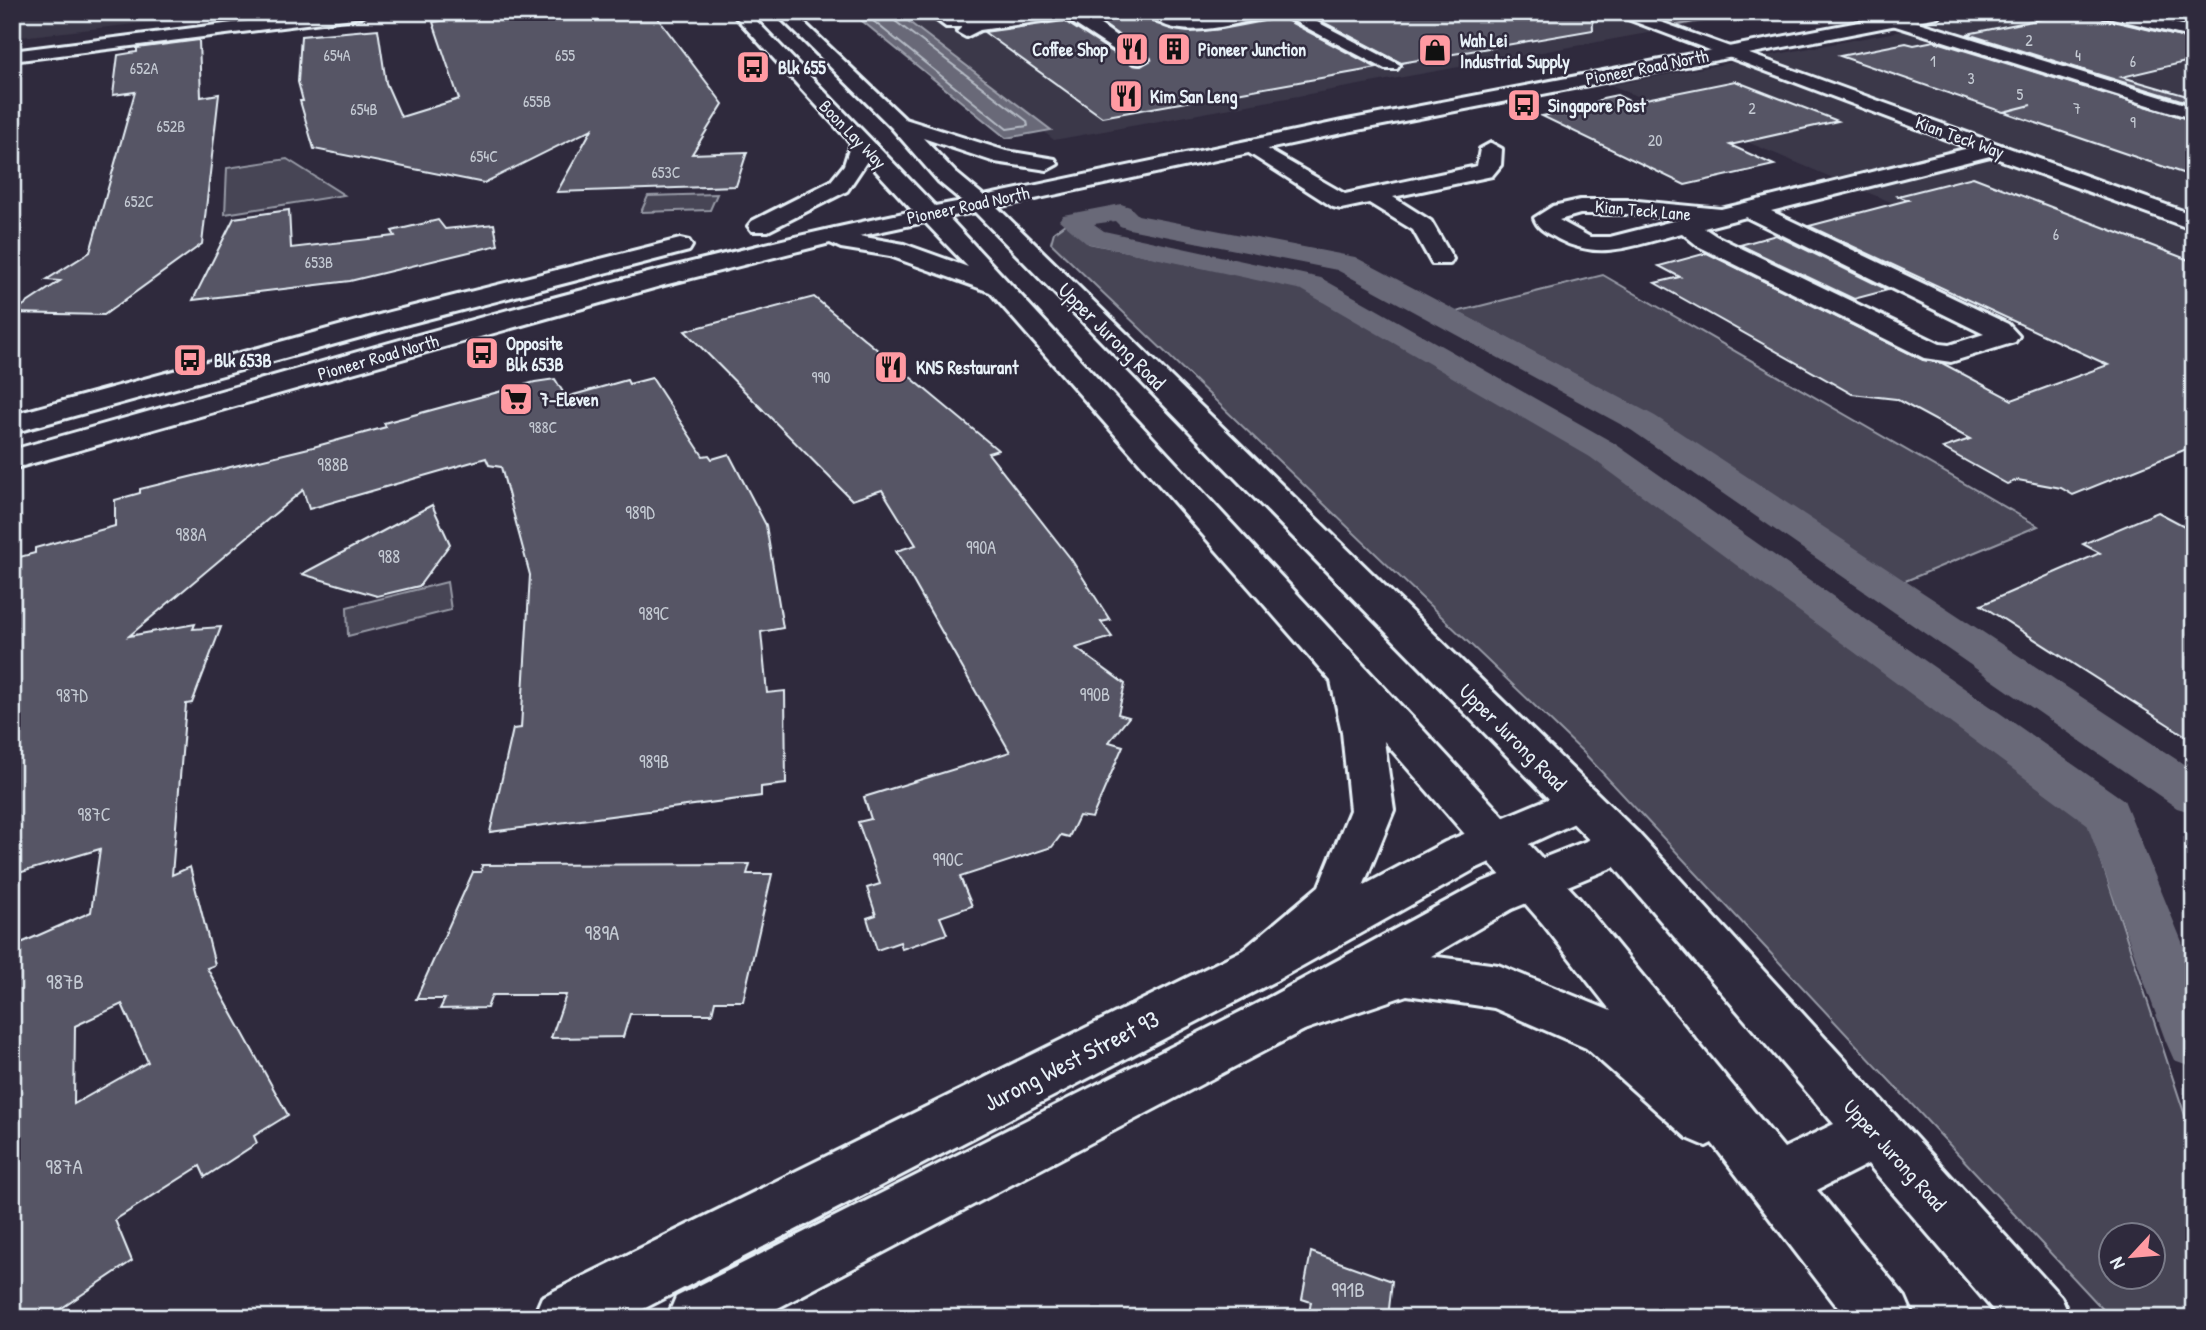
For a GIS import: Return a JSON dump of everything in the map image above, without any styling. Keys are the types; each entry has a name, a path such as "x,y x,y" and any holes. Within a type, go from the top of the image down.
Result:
{"main road":[{"path":"12,46 295,12"},
{"path":"12,56 362,12"},
{"name":"Boon Lay Way","path":"738,12 910,194"},
{"name":"Boon Lay Way","path":"783,12 898,123 956,184"},
{"path":"934,12 952,23 1074,12"},
{"path":"1154,12 1175,24 1185,26 1269,12"},
{"path":"1196,12 1208,12"},
{"path":"1284,12 1391,65"},
{"name":"Kian Teck Way","path":"1617,12 2194,223"},
{"name":"Pioneer Road North","path":"984,186 1110,174 1247,136 1846,12"},
{"name":"Pioneer Road North","path":"1247,136 1938,12"},
{"path":"2110,12 2194,33"},
{"path":"1068,13 1140,59"},
{"path":"966,32 975,26 1041,14"},
{"path":"1895,20 2194,113"},
{"name":"Pioneer Road North","path":"12,460 628,287 928,213 984,186 1054,163 1003,157 898,123"},
{"path":"1247,136 1338,201 1346,202 1484,171 1490,165 1491,149"},
{"path":"760,226 839,186 855,166 861,143"},
{"name":"Kian Teck Lane","path":"1716,215 1584,205 1554,212 1546,218 1548,224 1586,244 1599,246 1991,149"},
{"path":"1029,226 1110,174"},
{"name":"Pioneer Road North","path":"879,200 956,184"},
{"name":"Upper Jurong Road","path":"956,184 984,186 1029,226 1622,845 2040,1318"},
{"path":"910,194 947,228 1348,670 1494,840 1560,910 1884,1318"},
{"path":"1373,195 1423,226 1441,260"},
{"name":"Pioneer Road North","path":"12,425 387,322 760,226 853,206"},
{"path":"1686,225 1707,241 1934,352 1951,354 2004,336 1998,330 1746,208"},
{"path":"818,238 895,249 997,285"},
{"path":"1260,965 1337,898 1372,810 1362,732 1348,670"},
{"name":"Jurong West Street 93","path":"563,1318 1260,965 1494,840 1579,802"},
{"path":"697,1318 1286,1014 1496,896 1622,845"},
{"path":"1286,1014 1407,974 1497,987 1604,1032 1776,1181"},
{"path":"1776,1181 1875,1132"}],"shaded area":[{"path":"12,12 240,12 12,38"},
{"path":"896,12 1764,12 1054,140"},
{"path":"2003,12 2194,12 2194,329 1611,85"},
{"path":"287,159 344,195 225,214 227,168"},
{"path":"717,194 710,210 641,212 648,196"},
{"path":"1069,221 1089,243 1303,287 1603,459 2085,811 2194,1143 2194,1318 2111,1318 1584,753 1051,243 1054,232"},
{"path":"1603,275 2038,526 1898,584 1640,410 1456,312"},
{"path":"447,582 451,610 348,636 347,607"}],"water":[{"path":"851,12 896,12 1051,130 1006,138"}],"building":[{"path":"515,12 653,12 723,104 692,154 747,152 736,186 557,192 592,129 484,183 314,149 300,101 303,101 298,82 301,36 378,29 386,83 401,117 459,99 433,22"},
{"name":"Pioneer Junction","path":"1087,12 1143,12 1157,24 1188,32 1222,29 1269,20 1277,15 1377,68 1102,117 984,32 1064,21 1133,65 1141,66 1151,60"},
{"path":"1304,12 1592,12 1593,30 1401,63"},
{"path":"2076,12 2100,12 2103,19 2194,40 2194,60 2122,77 2194,98 2194,104 1967,34"},
{"path":"2143,12 2194,12 2194,25"},
{"path":"199,40 201,97 219,94 202,244 104,315 12,313 60,281 46,280 90,252 135,92 113,95 118,55 137,52 137,48"},
{"path":"1934,41 2194,121 2194,177 2004,112 2031,105 2003,112 1840,56 1906,43 1914,45"},
{"path":"1735,81 1838,121 1730,145 1774,165 1685,185 1542,116 1591,107 1603,98 1617,95 1631,102"},
{"path":"1973,177 2194,262 2194,446 2073,495 2061,488 2018,480 2007,484 1943,448 1970,439 1896,399 1852,394 1655,283 1680,277 1659,266 1707,253 1923,360 1942,363 2012,400 2108,365 1809,226 1908,200 1898,196"},
{"path":"289,210 291,248 395,236 392,231 438,220 445,229 494,224 498,245 350,281 193,300 234,218"},
{"path":"1776,235 1888,290 1854,299 1740,245"},
{"path":"814,297 998,450 988,453 1071,559 1110,620 1101,622 1112,637 1076,648 1125,684 1118,714 1129,717 1109,742 1123,746 1092,818 1079,816 1069,837 1061,835 1052,847 960,877 972,906 940,917 947,934 902,949 900,942 877,950 867,918 876,915 867,888 880,884 858,822 871,819 864,797 1010,752 896,551 916,545 882,490 852,500 685,331"},
{"path":"652,378 703,456 709,455 712,459 729,454 766,525 783,628 761,632 767,693 785,691 786,784 761,787 761,796 490,832 513,729 521,728 530,575 501,467 489,465 486,458 309,509 303,490 129,636 195,624 193,629 221,627 192,703 186,704 172,875 190,867 215,965 207,968 288,1115 254,1136 257,1143 205,1177 200,1166 115,1220 132,1261 47,1318 24,1318 12,1285 12,947 91,912 100,849 12,875 12,746 20,724 12,717 12,559 35,553 35,548 115,526 115,500 140,493 140,489 313,447 386,427 384,423 535,382 555,379 566,397 627,380 629,384","holes":["122,1004 148,1062 74,1104 75,1026"]},
{"path":"432,505 450,544 419,586 377,596 302,574"},
{"path":"2158,512 2194,531 2194,741 1981,605 2100,553 2083,544"},
{"path":"750,864 747,874 772,874 743,1001 715,1001 712,1014 630,1014 623,1037 551,1038 566,995 492,995 487,1008 440,1009 445,999 416,999 473,872 481,872 482,865"},
{"path":"1311,1252 1392,1281 1388,1318 1308,1318 1311,1302 1302,1299"}],"waterway":[{"path":"1675,25 1744,12"},
{"path":"2194,795 1643,423 1345,263 1129,221 1121,212 1072,220 1095,237 1311,284 1602,450 2107,813 2194,1042"}],"place":[{"name":"Coffee Shop","path":"1132,49"},
{"name":"Pioneer Junction","path":"1174,49"},
{"name":"Wah Lei Industrial Supply","path":"1435,50"},
{"name":"Blk 655","path":"753,67"},
{"name":"Kim San Leng","path":"1126,96"},
{"name":"Singapore Post","path":"1524,105"},
{"name":"Opposite Blk 653B","path":"482,353"},
{"name":"Blk 653B","path":"190,360"},
{"name":"KNS Restaurant","path":"891,367"},
{"name":"7-Eleven","path":"516,399"}]}
